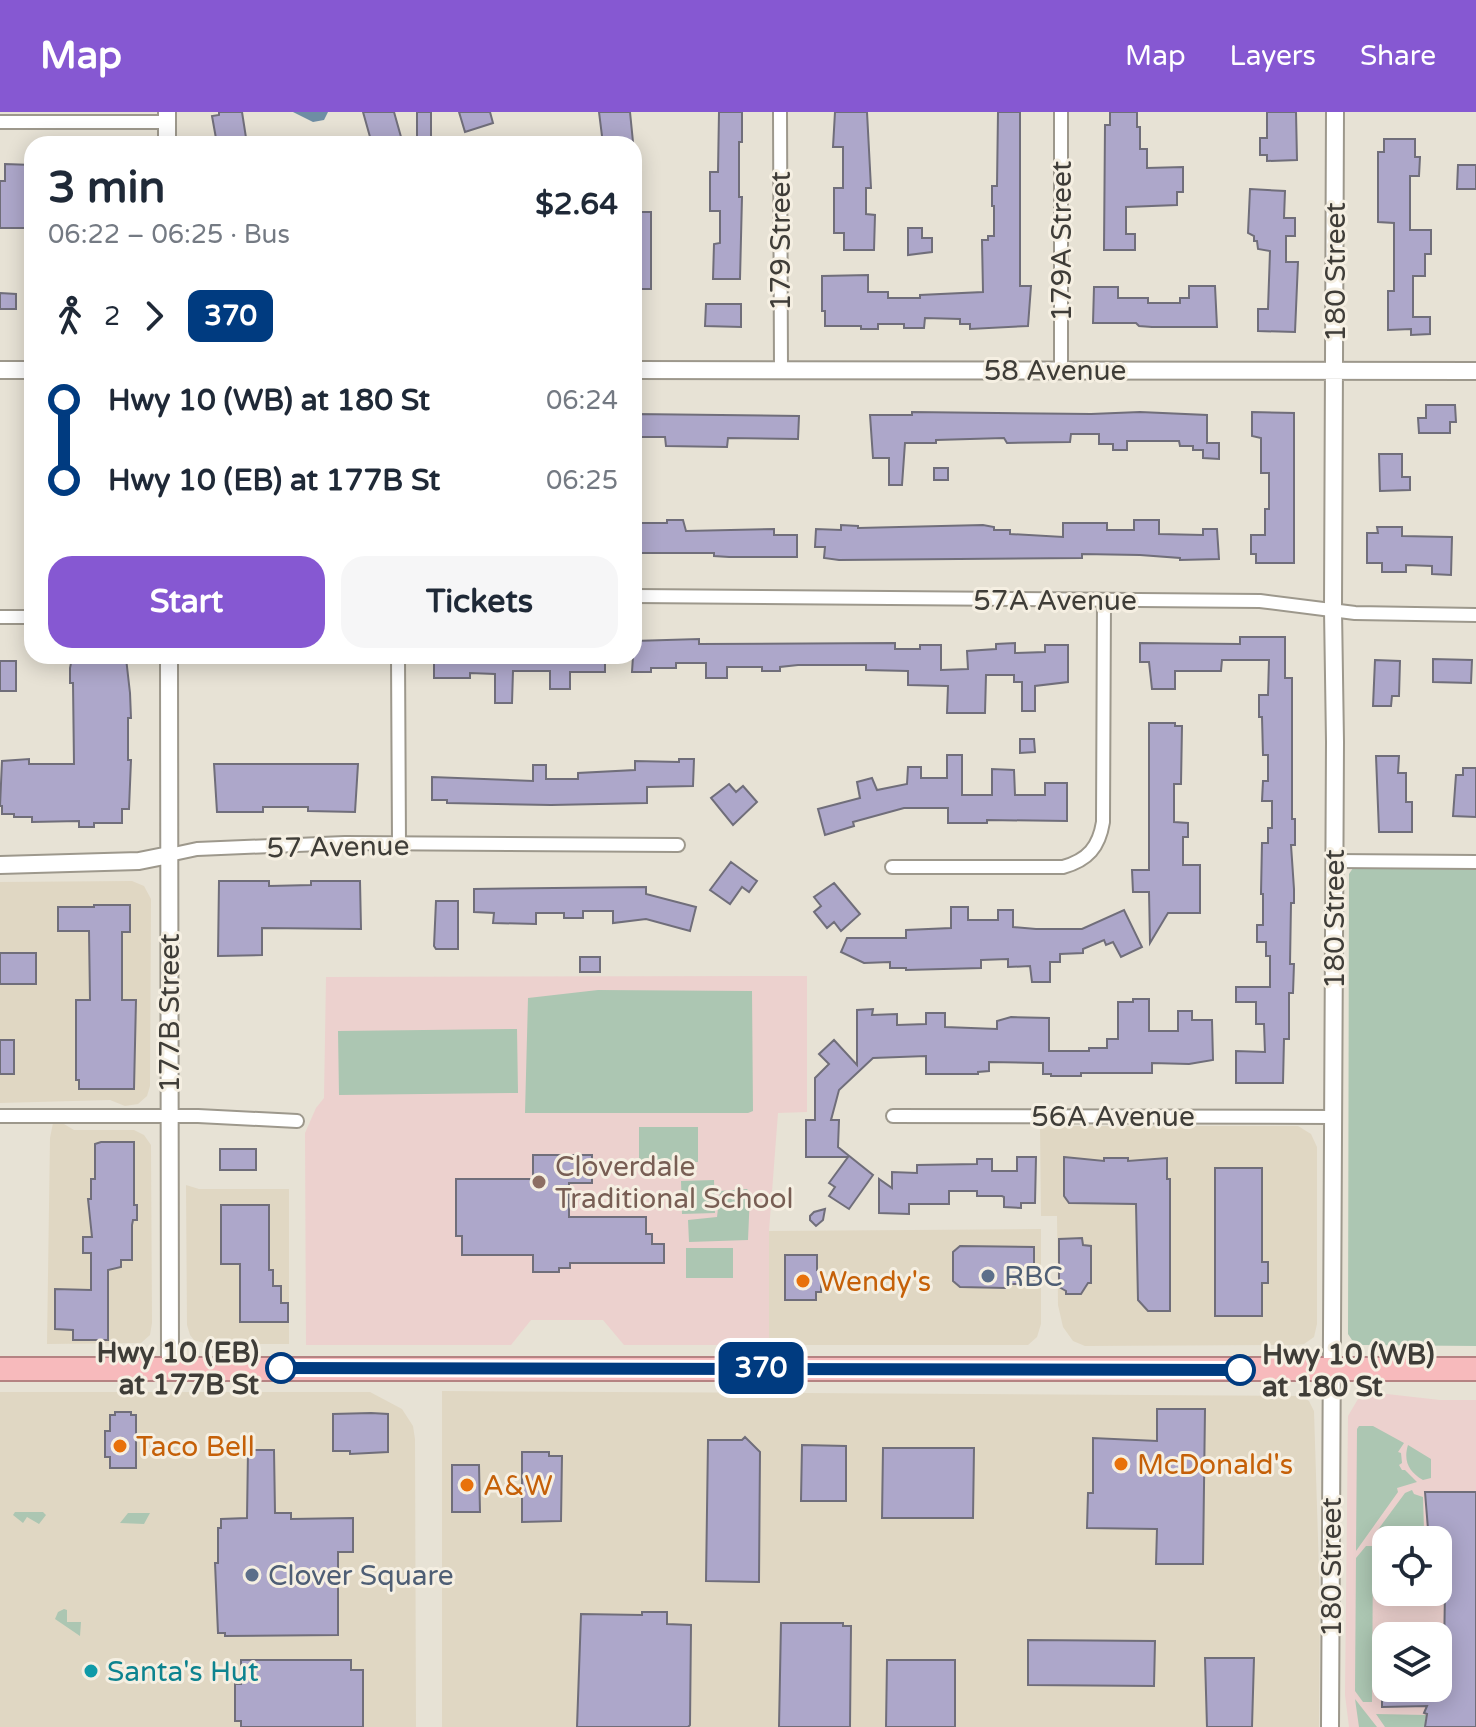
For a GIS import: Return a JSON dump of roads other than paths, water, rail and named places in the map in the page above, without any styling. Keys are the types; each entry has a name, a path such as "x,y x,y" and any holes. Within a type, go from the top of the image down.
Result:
{"highway":[{"path":"0,1369 1476,1369"}],"street":[{"name":"179 Street","path":"780,112 781,369"},
{"name":"179A Street","path":"1061,112 1061,370"},
{"name":"180 Street","path":"1330,1727 1335,112"},
{"path":"0,122 167,117"},
{"path":"0,370 24,370"},
{"name":"58 Avenue","path":"642,370 1476,371"},
{"name":"57A Avenue","path":"642,596 1260,601 1355,613 1476,615"},
{"path":"892,867 1063,867 1081,862 1094,850 1101,837 1103,822 1104,600"},
{"path":"0,617 24,617"},
{"name":"177B Street","path":"169,664 170,1369"},
{"path":"398,664 399,844"},
{"name":"57 Avenue","path":"0,865 139,861 197,849 345,843 678,845"},
{"path":"1334,861 1476,862"},
{"path":"0,1116 169,1115 297,1121"},
{"name":"56A Avenue","path":"893,1116 1333,1117"}],"water":[{"path":"293,112 328,112 324,120 313,122"}],"place":[{"name":"Cloverdale Traditional School","path":"539,1182"},
{"name":"RBC","path":"988,1276"},
{"name":"Wendy's","path":"803,1281"},
{"name":"Hwy 10 (EB) at 177B St","path":"281,1368"},
{"name":"Hwy 10 (WB) at 180 St","path":"1240,1370"},
{"name":"Taco Bell","path":"120,1446"},
{"name":"McDonald's","path":"1121,1464"},
{"name":"A&W","path":"467,1485"},
{"name":"Clover Square","path":"252,1575"},
{"name":"Santa's Hut","path":"91,1671"}]}
